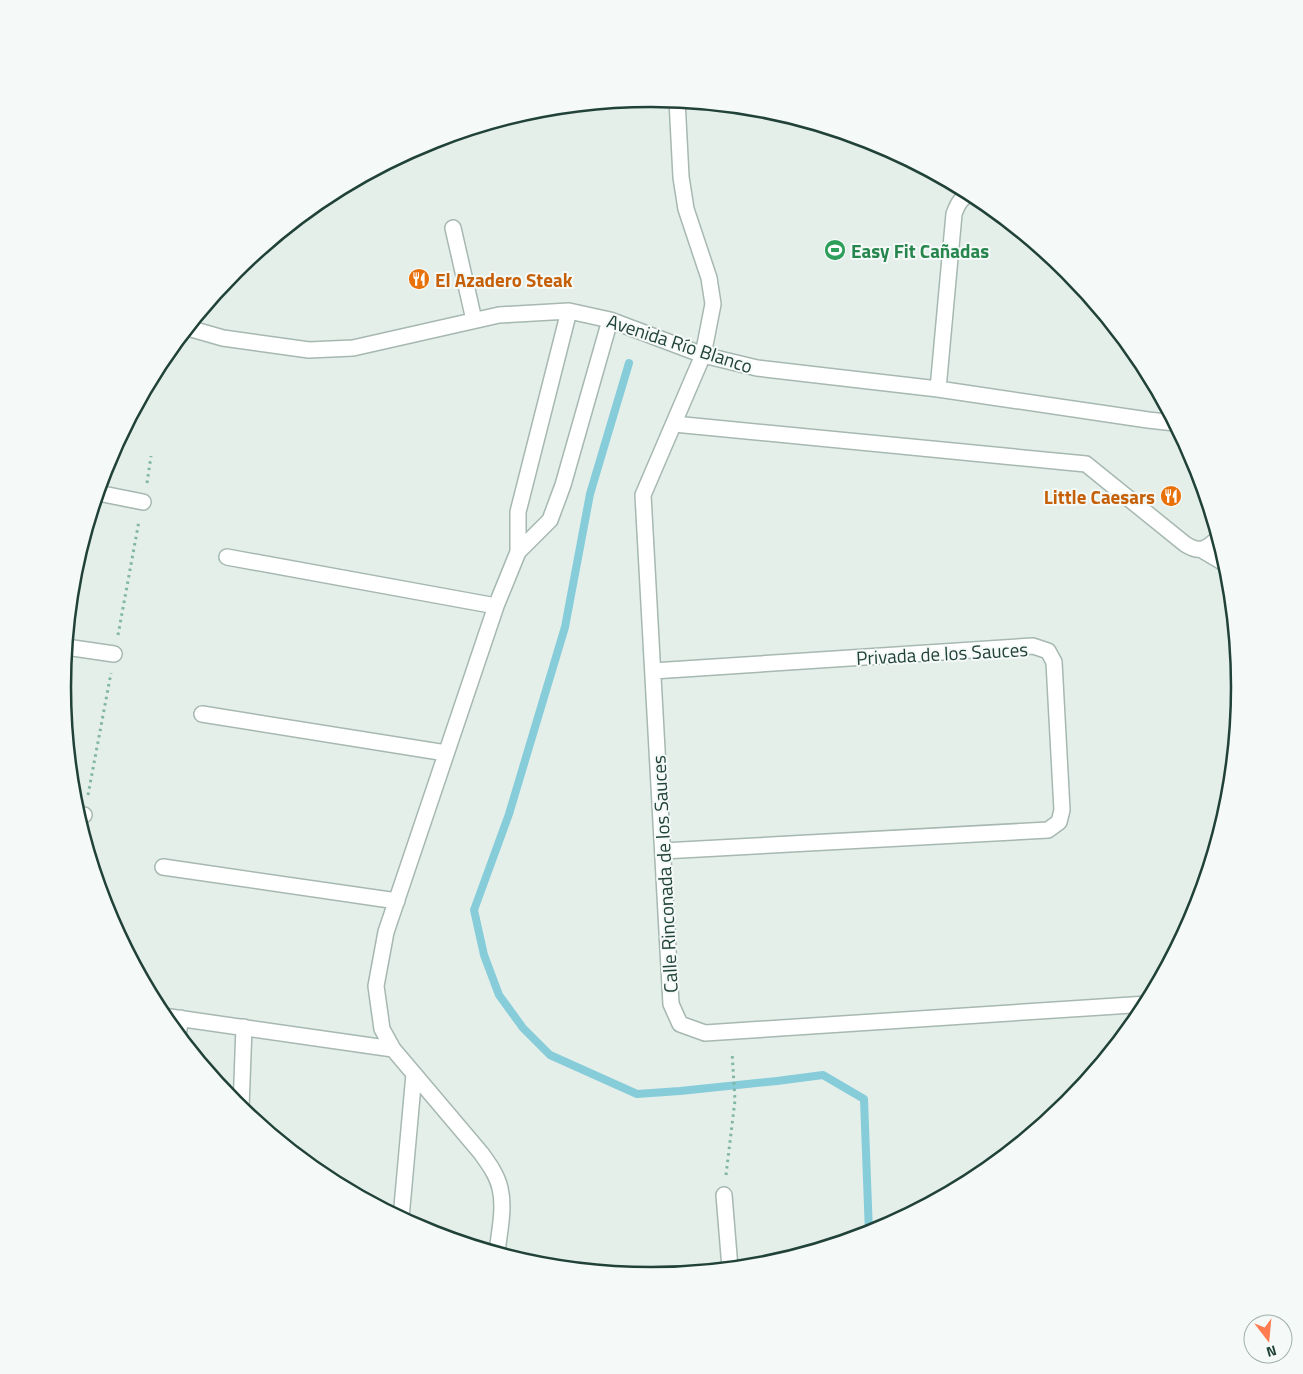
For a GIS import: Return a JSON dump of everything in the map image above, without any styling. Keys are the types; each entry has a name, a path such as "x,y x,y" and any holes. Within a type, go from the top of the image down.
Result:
{"street":[{"name":"Calle Rinconada de los Sauces","path":"677,108 681,176 686,209 710,278 713,304 703,355 643,495 671,1004 680,1024 705,1033 1137,1005"},
{"path":"938,389 954,214 963,198"},
{"path":"454,228 474,320"},
{"name":"Avenida Río Blanco","path":"194,330 223,338 309,350 353,348 499,315 569,311 610,320 703,355 757,368 938,389 1168,422"},
{"path":"498,1246 502,1211 500,1188 493,1170 482,1153 393,1049 382,1029 376,986 386,932 496,606 518,552 518,512 569,311"},
{"path":"518,552 550,520 563,485 610,320"},
{"path":"1148,420 1163,413"},
{"path":"674,424 1086,464 1184,544 1193,550 1202,550 1217,559"},
{"path":"104,494 143,502"},
{"path":"1202,550 1213,542"},
{"path":"227,557 496,606"},
{"name":"Privada de los Sauces","path":"653,671 1033,646 1048,651 1054,662 1062,800 1059,822 1048,830 663,851"},
{"path":"72,648 114,654"},
{"path":"202,714 446,753"},
{"path":"163,867 397,900"},
{"path":"175,1017 393,1049"},
{"path":"180,1024 181,1018"},
{"path":"241,1097 244,1027"},
{"path":"402,1210 414,1074"},
{"path":"724,1195 729,1262"}],"path":[{"path":"724,1195 735,1100 732,1076"}],"waterway":[{"path":"629,363 590,494 565,627 509,814 474,910 484,955 499,995 523,1028 550,1055 637,1094 823,1075 864,1099 869,1225"}],"place":[{"name":"Easy Fit Cañadas","path":"835,250"},
{"name":"El Azadero Steak","path":"419,279"},
{"name":"Little Caesars","path":"1171,496"}]}
